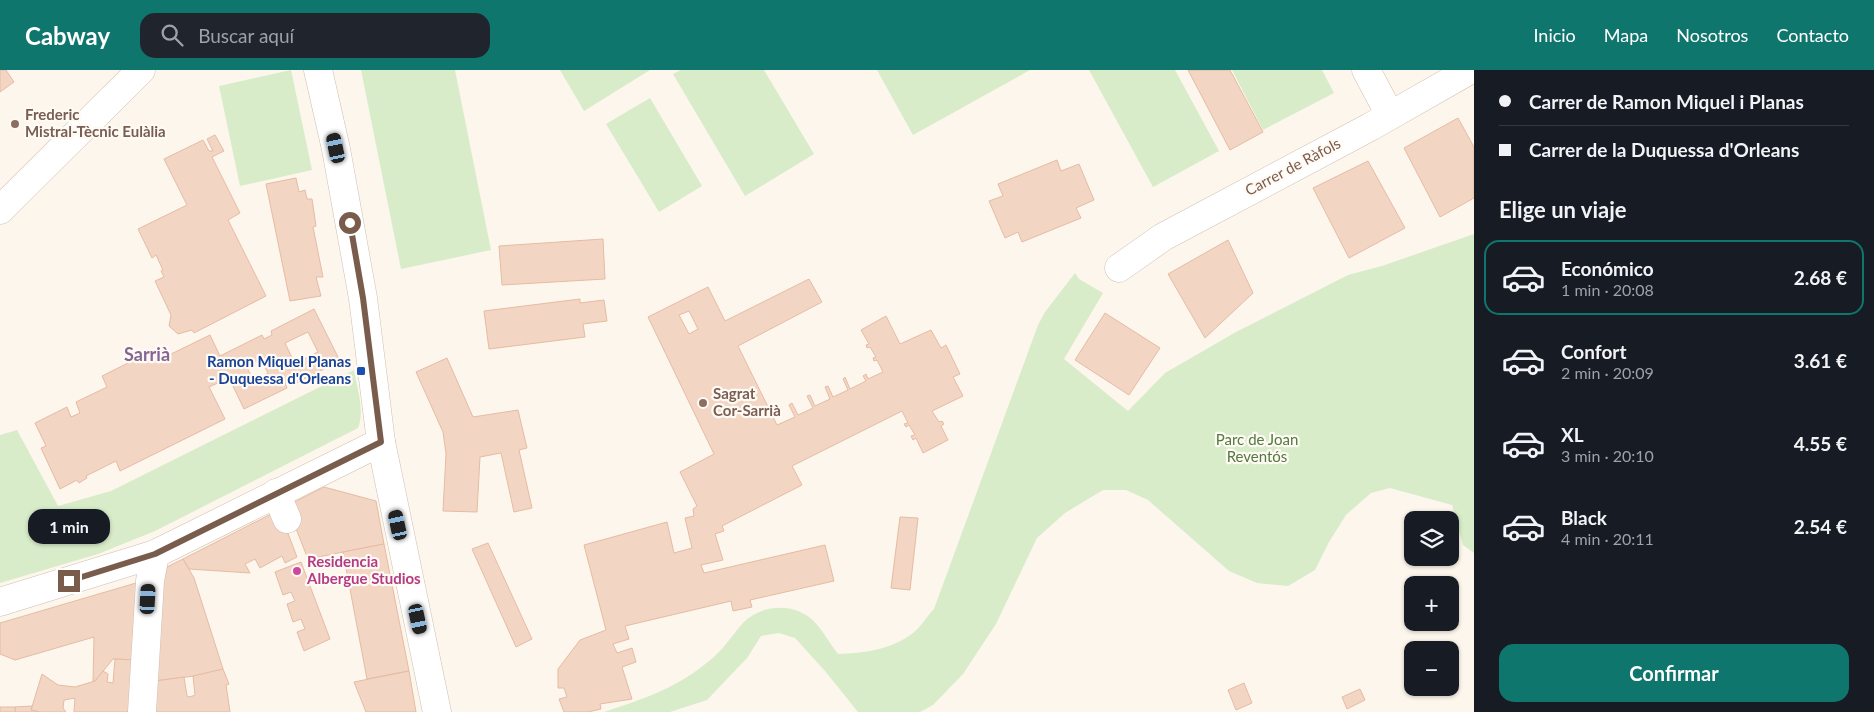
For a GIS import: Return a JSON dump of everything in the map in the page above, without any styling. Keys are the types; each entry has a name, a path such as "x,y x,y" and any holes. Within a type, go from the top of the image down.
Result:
{"street":[{"path":"6,201 141,70"},
{"path":"318,70 363,298 381,442 438,712"},
{"path":"1366,70 1390,115"},
{"name":"Carrer de Ràfols","path":"1119,268 1162,236 1390,115 1470,70"},
{"path":"0,602 155,554 381,442"},
{"path":"276,493 288,519"},
{"path":"142,712 150,580 155,554"}],"green space":[{"path":"291,70 312,170 240,186 219,86"},
{"path":"361,70 455,70 491,250 401,269"},
{"path":"560,70 650,70 584,111"},
{"path":"681,70 764,70 814,154 745,196 673,74"},
{"path":"877,70 1030,70 913,135"},
{"path":"1089,70 1175,70 1219,151 1153,187"},
{"path":"1232,70 1322,70 1334,93 1263,130"},
{"path":"650,98 702,186 659,212 606,124"},
{"name":"Parc de Joan Reventós","path":"1474,234 1474,553 1463,545 1459,530 1459,511 1454,511 1452,505 1390,488 1371,493 1346,515 1329,542 1315,570 1288,586 1257,583 1229,571 1148,500 1126,490 1103,490 1065,513 1037,538 996,624 963,674 933,705 920,712 858,712 795,638 779,633 761,636 747,658 707,700 670,712 604,712 657,693 692,674 725,645 743,623 758,612 784,608 801,612 809,617 821,630 838,654 877,650 905,639 916,631 934,609 1038,325 1045,312 1075,273 1079,279 1103,293 1064,359 1128,411 1165,373 1236,332 1348,275 1382,266"},
{"path":"354,370 361,407 358,428 155,531 98,554 0,583 0,435 17,430 58,506 111,491"}],"building":[{"path":"0,70 6,70 14,82 0,92"},
{"path":"1188,70 1230,70 1263,132 1230,150"},
{"path":"1458,118 1474,147 1474,198 1440,217 1404,148"},
{"path":"215,135 224,151 212,157 240,213 228,220 266,296 194,333 192,330 178,334 169,326 171,315 155,281 164,277 161,271 163,270 156,255 152,258 138,229 187,205 164,159 203,140 209,151 213,151 207,139"},
{"path":"1057,160 1061,171 1079,164 1094,200 1076,208 1081,218 1022,242 1018,232 1005,238 989,201 1003,196 998,184"},
{"path":"1368,161 1405,228 1349,258 1313,188"},
{"path":"296,178 299,192 305,190 307,199 312,199 316,226 313,227 323,277 316,277 321,296 290,301 266,184"},
{"path":"603,239 605,279 502,285 499,246"},
{"path":"1228,240 1253,293 1205,338 1168,274"},
{"path":"809,279 822,302 738,346 777,425 795,417 789,405 792,403 798,415 813,408 807,396 810,395 815,406 830,399 825,387 828,386 833,397 848,390 843,379 845,377 850,389 866,381 863,376 866,374 868,379 883,372 877,360 874,361 873,358 876,357 870,347 867,348 866,345 869,344 861,330 886,316 900,344 931,330 941,348 946,345 960,374 953,377 963,396 932,411 939,422 942,421 944,424 941,426 948,440 923,453 916,438 913,440 911,436 915,435 909,425 906,427 904,424 908,423 902,411 792,466 802,485 722,526 724,531 715,534 723,560 701,565 704,573 825,545 834,581 750,600 752,607 733,611 731,601 625,626 629,639 613,644 617,653 632,648 636,662 622,667 632,699 600,704 601,709 588,712 564,712 559,699 567,697 564,688 558,688 558,669 580,640 606,630 584,545 667,522 674,553 692,548 685,518 694,516 693,509 697,506 680,472 714,454 648,317 708,287 725,321","holes":["689,311 698,329 689,334 679,315"]},
{"path":"580,299 580,303 604,300 607,321 583,324 585,337 489,349 484,311"},
{"path":"314,309 340,361 296,383 294,379 285,383 287,388 244,409 229,378 209,387 225,419 120,471 116,461 86,476 87,478 79,483 77,480 60,489 41,448 46,446 35,423 67,407 71,417 80,413 76,402 107,387 102,376 162,346 167,356 210,335 220,356 262,335 264,339 272,335 271,331","holes":["308,332 318,352 295,364 285,343","261,359 268,373 254,381 246,366"]},
{"path":"1105,313 1160,348 1129,395 1075,360"},
{"path":"447,358 473,417 518,410 527,448 519,450 532,508 514,512 501,453 480,457 477,512 443,511 446,454 443,432 416,372"},
{"path":"324,487 376,501 384,544 308,559 295,526 281,509"},
{"path":"279,510 297,557 285,563 282,556 260,568 255,559 245,564 250,573 189,569 183,559"},
{"path":"900,517 918,518 910,590 891,588"},
{"path":"488,543 532,639 516,647 472,549"},
{"path":"384,544 409,671 367,679 343,552"},
{"path":"183,559 194,578 223,669 210,674 155,681 161,570"},
{"path":"301,562 330,639 304,651 297,632 305,629 301,619 293,622 287,604 295,601 291,592 283,595 275,572"},
{"path":"136,583 134,660 113,659 95,681 93,682 94,637 15,660 0,654 0,623"},
{"path":"115,659 134,660 131,712 74,712 75,698 64,700 63,708 66,712 39,712 31,710 42,674 58,685 75,687 95,681 103,671 108,674 107,682 113,683"},
{"path":"223,669 229,684 226,685 230,712 153,712 155,681 184,677 187,696 190,697 195,695 193,676"},
{"path":"409,671 416,712 366,712 354,682"},
{"path":"1244,683 1252,703 1236,710 1228,690"},
{"path":"1360,689 1365,700 1347,709 1342,697"},
{"path":"32,706 31,710 39,712 15,712 15,707"},
{"path":"0,707 15,707 15,712 0,712"}],"place":[{"name":"Frederic Mistral-Tècnic Eulàlia","path":"15,124"},
{"name":"Ramon Miquel Planas - Duquessa d'Orleans","path":"361,371"},
{"name":"Sagrat Cor-Sarrià","path":"703,403"},
{"name":"Residencia Albergue Studios","path":"297,571"}],"district":[{"name":"Sarrià","path":"147,355"}],"route":[{"path":"69,581 155,554 381,442 363,298 350,223"}]}
